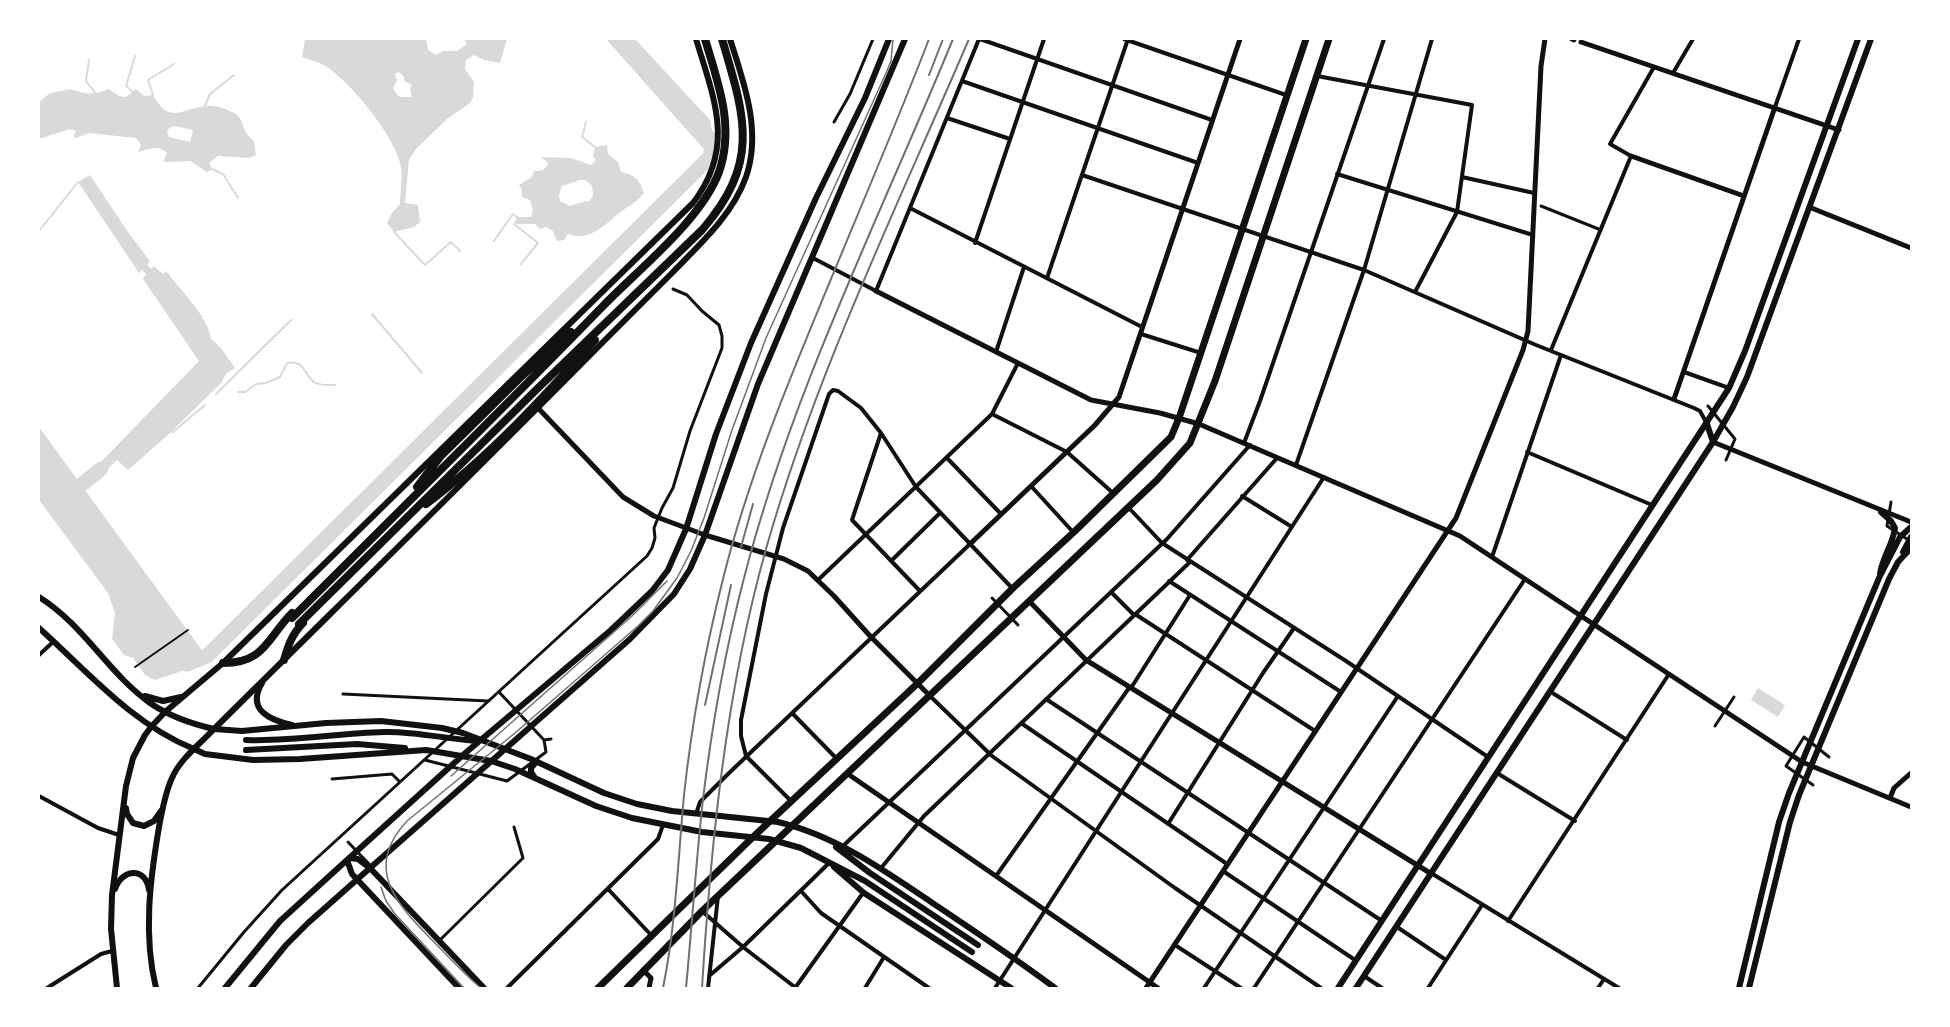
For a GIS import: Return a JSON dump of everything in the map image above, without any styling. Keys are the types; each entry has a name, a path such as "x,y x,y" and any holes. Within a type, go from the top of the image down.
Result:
{"highway":[{"path":"292,618 697,211 711,190 726,143 726,118 721,92 705,39"},
{"path":"284,660 289,642 297,627 635,296 710,220 727,197 738,171 743,145 742,117 737,90 722,39"},
{"path":"598,988 753,837 918,683 1013,588 1171,437 1306,39"},
{"path":"627,988 702,911 1128,507 1186,449 1199,424 1215,381 1329,39"},
{"path":"223,663 244,662 265,648 279,626 409,498 440,457 522,376 623,285"},
{"path":"297,627 420,508 460,478 553,386 635,296"}],"main road":[{"path":"117,988 112,951 112,895 124,800 133,758 145,735 165,712 223,663 524,366 677,220 701,193 708,183 714,165 719,132 712,91 696,39"},
{"path":"156,988 148,941 150,898 156,844 172,777 194,749 538,408 697,248 722,219 741,189 751,157 752,125 745,87 730,39"},
{"path":"225,988 280,921 463,755 611,630 652,591 668,570 686,528 716,434 751,343 816,198 865,98 889,39"},
{"path":"251,988 308,922 630,639 674,594 690,568 705,535 758,384 905,39"},
{"path":"1338,988 1729,388 1745,351 1858,39"},
{"path":"1356,988 1734,407 1871,39"},
{"path":"1707,424 1713,442"},
{"path":"1695,442 1704,439 1713,442"},
{"path":"1879,578 1895,528 1881,512"},
{"path":"1739,988 1779,822 1879,578 1900,537 1911,527"},
{"path":"1749,988 1790,822 1810,766 1849,671 1911,537"},
{"path":"1898,562 1911,548"},
{"path":"39,597 71,621 136,692 165,712 192,723 214,729 235,731 352,721 398,722 442,728 463,733 479,741 537,761 594,789 625,801 660,810 771,821 793,826 843,847 881,868 1015,958 1055,988"},
{"path":"39,628 104,689 151,727 194,749 213,755 253,760 426,750"},
{"path":"266,678 257,702 261,712 275,721 298,726"},
{"path":"136,692 163,701 187,695"},
{"path":"246,740 278,740 356,732 387,732 479,741"},
{"path":"246,750 357,744 426,750 491,761 608,811 663,825 753,837 801,848 864,881 972,952"},
{"path":"535,778 531,768 537,761"},
{"path":"124,800 129,819 139,826 154,821 164,805"},
{"path":"815,835 978,945"},
{"path":"348,859 358,859 370,868 484,988"},
{"path":"348,859 352,874 459,988"},
{"path":"830,862 864,893 1011,988"},
{"path":"112,895 116,884 124,875 135,873 146,880 150,898"}],"street":[{"path":"834,122 850,94 873,39"},
{"path":"876,291 980,39 1212,120"},
{"path":"975,243 1044,39"},
{"path":"696,814 700,802 746,756 1067,452 1113,405 1120,394 1239,39"},
{"path":"843,847 1162,543 1247,444 1310,252 1384,39"},
{"path":"1296,465 1364,270 1432,39"},
{"path":"1148,985 1456,518 1527,340 1541,66 1545,39"},
{"path":"1673,73 1693,39"},
{"path":"1674,399 1799,39"},
{"path":"1047,278 1127,40 1287,96"},
{"path":"1576,40 1839,130"},
{"path":"1654,67 1610,144 1630,156 1744,196"},
{"path":"1316,75 1472,105 1457,212 1415,292"},
{"path":"962,81 1198,163"},
{"path":"947,118 1010,139"},
{"path":"1551,350 1630,156"},
{"path":"1337,174 1533,235"},
{"path":"1082,175 1364,270 1561,355 1674,399 1700,411 1707,424"},
{"path":"1462,177 1535,193"},
{"path":"1541,206 1601,230"},
{"path":"910,207 1141,330 1201,353"},
{"path":"1809,207 1911,248"},
{"path":"813,258 1091,400 1160,413 1199,424 1448,530 1594,623 1802,762 1911,807"},
{"path":"996,352 1024,267"},
{"path":"198,988 282,890 647,556 655,538 655,525 673,488 690,431 722,348 719,325 687,295 673,289"},
{"path":"1492,557 1561,355"},
{"path":"818,580 992,414 1018,363"},
{"path":"1683,372 1729,388"},
{"path":"791,802 746,756 741,736 741,720 780,542 798,481 829,394 833,390 838,391 861,408 916,487 1013,588"},
{"path":"1708,406 1735,439 1726,460"},
{"path":"538,408 626,499 654,516 705,535 783,559 808,571 987,753 1200,906 1321,988"},
{"path":"992,414 1067,452 1113,494"},
{"path":"880,433 852,520 920,591"},
{"path":"1713,442 1881,512 1911,522"},
{"path":"1527,452 1653,506"},
{"path":"881,868 918,822 987,753 1135,615 1189,561 1242,496 1278,457"},
{"path":"947,458 1001,514"},
{"path":"995,988 1325,477"},
{"path":"1031,486 1074,532"},
{"path":"1242,496 1292,527"},
{"path":"1891,502 1887,526 1911,542"},
{"path":"1128,507 1162,543 1356,668 1488,757"},
{"path":"891,561 940,513"},
{"path":"1254,988 1525,579"},
{"path":"1169,581 1341,692"},
{"path":"1111,592 1135,615 1315,731"},
{"path":"996,876 1130,688 1190,595"},
{"path":"992,598 1018,625"},
{"path":"1029,601 1086,660 1619,988"},
{"path":"1168,824 1252,690 1294,628"},
{"path":"39,655 54,642"},
{"path":"1508,921 1669,673"},
{"path":"1550,691 1627,740"},
{"path":"425,760 507,781 546,752 544,740 499,692"},
{"path":"343,694 488,701"},
{"path":"1204,988 1398,696"},
{"path":"1715,726 1734,697"},
{"path":"1046,699 1247,834 1382,921"},
{"path":"792,713 837,759"},
{"path":"1021,723 1227,864"},
{"path":"1813,785 1786,766 1804,737 1829,757"},
{"path":"544,740 551,739"},
{"path":"1497,773 1575,821"},
{"path":"1890,798 1894,788 1911,773"},
{"path":"332,779 392,774 400,782"},
{"path":"848,774 1046,910 1148,985 1158,988"},
{"path":"39,796 98,828 119,835"},
{"path":"507,988 658,839 663,825"},
{"path":"440,940 523,858 514,827"},
{"path":"342,834 440,940 483,985 489,988"},
{"path":"709,976 743,947 830,862"},
{"path":"1223,871 1356,961"},
{"path":"608,889 652,936"},
{"path":"801,891 822,913 839,926 929,988"},
{"path":"702,911 795,988 864,893"},
{"path":"708,988 718,896"},
{"path":"1428,988 1482,905"},
{"path":"1395,926 1446,960"},
{"path":"1175,945 1241,988"},
{"path":"47,988 101,954 112,951"},
{"path":"865,988 884,957"},
{"path":"643,970 651,978 649,988"},
{"path":"1364,976 1382,988"},
{"path":"1598,988 1604,979"}],"lane":[{"path":"135,667 188,630"}],"shaded area":[{"path":"305,39 426,39 428,50 436,55 443,51 457,51 467,44 464,39 507,39 500,63 484,60 474,55 466,60 465,69 474,82 473,97 469,104 447,119 416,149 409,160 405,203 418,205 420,222 414,227 394,232 387,223 400,204 402,171 390,141 370,110 346,83 319,62 302,57","holes":["399,72 404,77 404,81 412,85 410,88 412,97 398,96 393,88 397,80 395,74"]},
{"path":"606,39 635,39 710,120 713,136 710,156"},
{"path":"70,89 85,93 98,93 109,89 119,96 126,97 136,89 144,96 153,95 164,110 170,112 182,112 205,106 222,108 239,116 245,131 254,141 256,155 249,158 218,156 209,163 212,169 207,172 190,161 165,162 167,153 164,150 153,148 138,152 141,145 136,138 89,133 75,138 76,131 70,129 39,139 39,102 50,93","holes":["175,126 193,130 190,142 169,137 167,133 169,128"]},
{"path":"607,145 608,154 618,162 621,172 633,176 638,181 644,193 637,200 601,228 582,236 568,234 564,240 557,241 553,231 546,227 540,229 535,224 514,224 517,217 531,217 533,210 530,200 522,197 519,185 532,177 534,171 546,167 548,162 540,157 571,158 591,165 596,160 593,156 595,147","holes":["586,180 592,186 593,195 589,202 570,206 560,201 562,186"]},
{"path":"90,175 150,261 147,265 151,269 154,266 163,274 166,271 193,304 205,321 211,339 221,348 235,368 227,373 221,383 171,432 128,470 117,460 103,473 98,465 199,361 143,279 146,274 142,270 139,273 78,182"},
{"path":"39,427 209,660 155,680 145,675 133,658 124,655 112,639 115,613 108,593 39,500"},
{"path":"1758,688 1785,705 1778,717 1751,700"}],"waterway":[{"path":"133,92 126,86 135,56"},
{"path":"89,60 86,81 96,94"},
{"path":"153,95 148,80 174,64"},
{"path":"205,106 210,94 234,75"},
{"path":"586,122 582,137 595,147"},
{"path":"187,664 207,656 710,157 713,142 700,128"},
{"path":"212,169 223,174 238,198"},
{"path":"39,231 78,182"},
{"path":"494,241 513,214 517,217"},
{"path":"514,224 538,243 521,264"},
{"path":"394,232 425,265 451,242 460,251"},
{"path":"372,314 422,373"},
{"path":"216,394 291,320"},
{"path":"238,392 245,392 256,384 266,383 280,377 287,363 301,366 316,383 335,385"},
{"path":"171,432 205,405"},
{"path":"66,497 101,469"}],"tram line":[{"path":"481,988 418,926 396,898 389,884 386,869 387,854 394,838 407,821 515,733 638,626 653,611 677,578 704,518 732,430 766,338 886,73 891,61 893,39"},
{"path":"451,776 632,616 667,581"},
{"path":"381,887 386,901 395,914 464,988"}],"railway":[{"path":"663,988 674,916 684,795 695,713 710,632 733,540 786,390 929,39"},
{"path":"929,75 943,39"},
{"path":"686,988 703,799 725,660 744,578 764,508 812,372 953,39"},
{"path":"702,988 710,877 722,767 740,657 766,549 786,483 833,355 969,39"},
{"path":"741,547 753,504"},
{"path":"705,705 731,585"}]}
